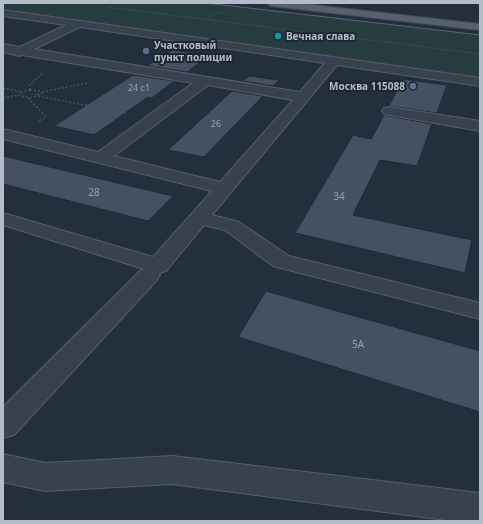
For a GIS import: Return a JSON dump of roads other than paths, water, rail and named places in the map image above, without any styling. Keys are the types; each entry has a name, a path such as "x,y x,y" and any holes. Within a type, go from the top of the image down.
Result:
{"main road":[{"path":"271,3 480,27"},
{"path":"327,3 480,20"}],"street":[{"path":"3,13 480,82"},
{"path":"3,60 80,23"},
{"path":"3,48 303,97"},
{"path":"3,219 158,266 335,60"},
{"path":"101,158 205,81"},
{"path":"389,111 480,126"},
{"path":"3,134 225,189"},
{"path":"200,218 232,226 281,261 480,311"},
{"path":"3,426 149,276"},
{"path":"3,468 45,477 172,470 407,499 480,510"}],"tram line":[{"path":"206,3 480,35"}],"place":[{"name":"Вечная слава","path":"278,36"},
{"name":"Участковый пункт полиции","path":"146,51"},
{"name":"Москва 115088","path":"413,86"}]}
